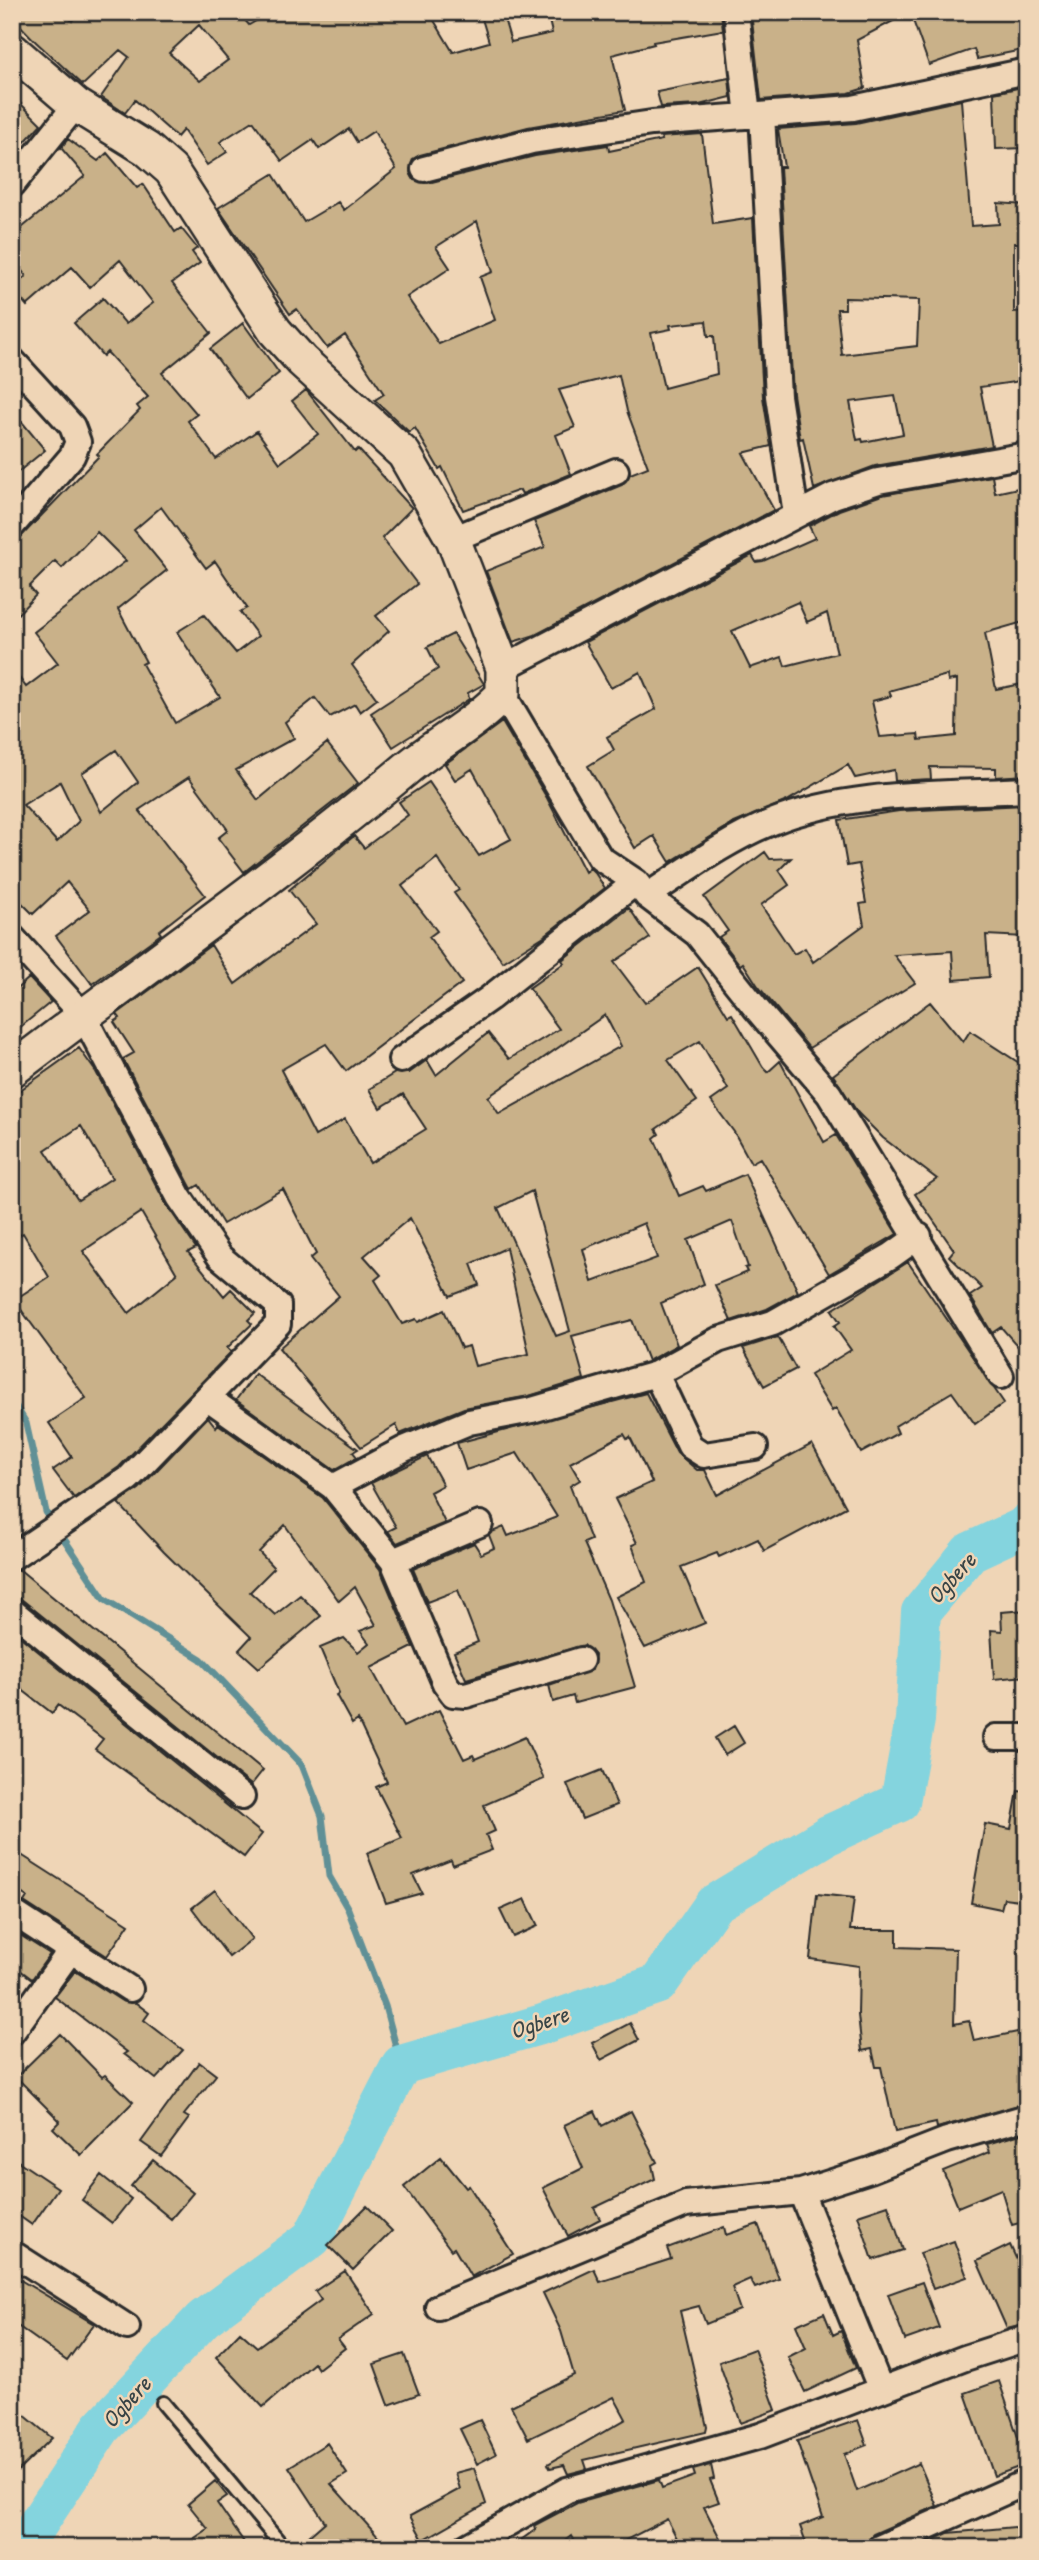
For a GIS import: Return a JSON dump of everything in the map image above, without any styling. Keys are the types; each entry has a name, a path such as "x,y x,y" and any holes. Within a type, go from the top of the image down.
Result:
{"street":[{"path":"736,12 755,115 778,396 796,514"},
{"path":"12,50 76,105 147,149 170,170 275,331 302,361 404,454 453,539 503,681 600,858 697,934 829,1094 919,1236 1001,1376"},
{"path":"424,169 532,141 652,123 881,104 1027,71"},
{"path":"12,185 76,105"},
{"path":"12,526 72,456 78,442 72,426 14,365"},
{"path":"12,1070 306,851 419,758 491,706 503,681 796,514 833,496 878,481 1027,455"},
{"path":"453,539 616,471"},
{"path":"401,1060 641,889 772,821 820,806 869,799 1027,790"},
{"path":"12,937 83,1015 186,1207 220,1257 278,1305 278,1324 129,1478 12,1557"},
{"path":"333,1487 404,1449 469,1422 532,1410 656,1374 718,1340 773,1323 891,1256 919,1236"},
{"path":"656,1374 690,1446 704,1455 755,1447"},
{"path":"208,1398 333,1487 394,1561 445,1683 453,1693 466,1695 581,1660"},
{"path":"394,1561 480,1524"},
{"path":"12,1611 242,1797"},
{"path":"996,1737 1027,1737"},
{"path":"12,1912 130,1989"},
{"path":"12,2032 71,1950"},
{"path":"438,2307 686,2204 801,2192 870,2171 947,2140 1027,2117"},
{"path":"801,2192 881,2390"},
{"path":"12,2253 127,2327"},
{"path":"464,2548 567,2490 760,2436 1027,2338"},
{"path":"879,2548 1027,2482"}],"lane":[{"path":"163,2403 284,2548"}],"building":[{"path":"12,12 63,12 72,21 79,12 238,12 249,25 271,12 429,12 453,52 489,42 480,12 502,12 511,42 552,33 547,12 721,12 723,30 653,42 654,44 612,55 625,110 528,127 420,155 413,159 410,172 414,180 428,183 535,156 608,145 609,151 662,140 661,137 702,134 713,224 753,218 763,397 771,446 743,453 774,510 535,635 513,642 486,571 545,547 534,521 622,485 630,474 648,467 627,411 619,375 559,390 575,427 556,435 571,474 522,494 520,490 463,510 442,467 439,469 415,428 409,432 375,400 384,394 345,335 327,348 297,309 290,314 218,208 273,174 304,222 338,202 344,210 396,169 374,131 357,142 349,129 319,149 313,140 282,161 253,121 220,142 227,152 207,165 183,130 177,137 135,100 125,113 101,97 129,57 120,50 83,85 12,17","holes":["199,25 228,60 200,81 169,53","477,221 493,272 480,277 495,320 439,344 407,297 450,268 436,247","706,321 708,336 714,336 717,374 664,388 651,333 671,329 670,325"]},
{"path":"751,12 910,12 857,40 865,88 849,93 761,100"},
{"path":"910,12 954,12 956,19 980,12 1027,12 1027,49 977,59 974,49 929,65"},
{"path":"729,78 731,97 699,105 661,107 657,92"},
{"path":"1027,86 1027,148 996,149 994,93"},
{"path":"12,95 41,124 12,156"},
{"path":"961,100 971,226 999,224 998,203 1027,205 1027,243 1014,243 1014,312 1027,311 1027,380 980,387 992,446 875,466 814,489 803,438 800,439 793,394 780,167 784,167 778,129 856,123","holes":["845,298 919,300 917,346 842,355 837,309 845,309","895,396 903,434 863,442 862,439 857,440 850,402"]},
{"path":"68,139 98,161 107,153 137,188 143,184 175,232 181,228 197,248 192,252 200,263 172,283 211,333 162,373 197,414 188,421 216,459 257,431 280,463 318,434 292,401 306,390 355,452 358,449 412,508 382,538 417,584 376,616 389,631 352,665 377,699 360,712 355,704 330,717 315,698 285,722 294,738 236,770 258,800 327,743 358,783 244,872 218,838 228,830 189,777 139,810 205,895 159,931 161,934 92,984 56,936 90,910 67,882 33,914 12,893 12,668 26,687 58,663 34,632 126,561 97,532 62,568 55,561 29,587 36,595 12,620 12,546 99,456 97,454 140,410 137,406 148,397 107,352 103,356 74,323 103,298 126,324 153,303 120,260 90,287 72,267 27,306 12,288 26,276 12,259 12,236 85,176 61,148","holes":["161,507 206,568 215,561 247,608 240,612 258,636 236,653 204,615 177,632 220,697 175,723 142,664 146,662 118,609 167,570 134,530","116,750 138,782 101,812 82,773","60,782 79,821 57,842 23,805"]},
{"path":"243,323 279,373 247,399 210,349"},
{"path":"22,422 45,450 12,477 12,430"},
{"path":"992,476 995,493 1027,486 1027,621 985,633 996,689 1027,683 1027,775 996,777 996,768 930,767 931,779 895,781 894,770 855,778 848,765 787,801 732,824 670,862 654,836 635,848 588,766 614,750 607,737 656,709 640,672 611,688 585,642 752,555 756,562 763,561 815,538 809,526 839,510 882,495","holes":["798,602 807,622 827,613 837,653 785,666 782,657 750,668 732,631","947,675 948,681 957,679 956,736 919,740 918,734 880,737 872,701 891,696 889,691"]},
{"path":"453,634 484,684 468,693 469,699 393,747 371,713 438,669 427,647"},
{"path":"502,722 547,798 585,872 590,868 605,888 544,936 503,962 454,893 459,890 437,858 402,886 437,931 429,937 462,983 346,1071 326,1044 281,1070 315,1136 345,1119 370,1163 426,1129 403,1094 380,1108 369,1089 395,1073 409,1073 427,1060 436,1075 488,1033 509,1059 559,1029 529,988 564,963 562,960 629,908 650,938 614,962 645,1003 698,967 728,1016 732,1014 763,1067 768,1072 780,1061 824,1142 836,1135 897,1234 829,1274 760,1158 751,1163 734,1132 711,1101 728,1089 700,1041 668,1060 697,1101 656,1129 659,1134 654,1138 679,1196 703,1186 706,1191 745,1174 798,1292 767,1309 731,1321 715,1285 747,1272 745,1268 748,1267 732,1221 688,1240 704,1284 661,1303 677,1345 648,1361 632,1320 572,1336 584,1379 529,1396 464,1408 400,1434 396,1425 361,1447 279,1348 339,1296 310,1259 316,1254 283,1189 223,1224 199,1185 192,1189 123,1059 134,1053 114,1022 120,1018 117,1014 211,945 235,984 316,924 289,890 354,836 364,848 408,815 399,802 429,782 479,856 511,839 472,769 455,780 445,764","holes":["605,1015 621,1046 499,1114 488,1097","532,1191 570,1331 556,1336 498,1208","410,1218 450,1296 479,1285 471,1264 506,1248 529,1354 475,1366 469,1346 461,1348 444,1310 418,1322 416,1319 402,1324 375,1280 381,1275 364,1256","644,1223 657,1258 592,1282 583,1249"]},
{"path":"1027,805 1027,937 986,935 989,977 954,980 952,951 894,955 915,983 809,1048 758,986 743,963 740,965 719,937 728,931 704,897 765,852 770,859 791,858 779,870 789,885 761,905 794,954 805,948 813,962 864,925 860,904 866,903 859,864 847,866 839,820 899,811"},
{"path":"29,978 51,1002 12,1034 12,993"},
{"path":"930,1002 963,1042 970,1031 1027,1068 1027,1357 1001,1327 992,1333 970,1296 982,1288 949,1256 954,1250 915,1194 937,1179 883,1138 858,1113 833,1075"},
{"path":"79,1048 96,1072 166,1204 196,1248 188,1252 224,1296 231,1289 255,1313 248,1320 252,1324 227,1348 231,1352 119,1467 74,1498 53,1470 72,1457 49,1423 86,1398 14,1300 49,1277 23,1233 12,1239 12,1096","holes":["81,1126 112,1178 78,1200 45,1150","141,1212 177,1274 129,1313 83,1251"]},
{"path":"908,1262 1004,1403 975,1424 952,1392 895,1426 898,1433 861,1453 836,1408 832,1411 810,1375 851,1350 834,1326 840,1322 832,1310"},
{"path":"778,1337 796,1369 764,1386 743,1348"},
{"path":"255,1374 358,1449 353,1452 357,1457 334,1470 236,1400"},
{"path":"646,1393 677,1453 697,1470 705,1470 717,1495 812,1444 846,1507 764,1551 758,1539 719,1557 717,1553 681,1567 705,1623 645,1648 616,1597 646,1582 632,1545 637,1543 615,1499 652,1482 630,1437 627,1439 624,1434 570,1463 580,1480 570,1486 591,1540 584,1543 609,1600 635,1687 575,1703 573,1696 553,1702 549,1685 592,1670 595,1655 584,1645 466,1679 454,1652 478,1642 458,1590 427,1602 413,1569 474,1543 481,1554 494,1548 489,1535 492,1532 504,1527 508,1536 557,1517 517,1453 466,1470 457,1443"},
{"path":"208,1417 216,1427 218,1424 323,1498 380,1569 413,1647 371,1668 403,1727 439,1710 464,1759 473,1755 475,1759 525,1737 544,1779 484,1805 495,1831 486,1835 492,1850 453,1865 451,1860 413,1875 422,1893 386,1903 367,1853 402,1838 376,1787 387,1782 358,1720 352,1724 336,1695 339,1693 320,1648 344,1638 358,1652 369,1643 360,1631 376,1625 355,1587 339,1601 285,1525 259,1552 274,1568 250,1592 275,1615 300,1595 321,1616 259,1668 239,1650 251,1637 118,1503 139,1489"},
{"path":"427,1456 443,1485 430,1492 445,1523 397,1543 388,1531 396,1527 371,1483"},
{"path":"20,1570 263,1770 251,1785 21,1599 12,1596 12,1572"},
{"path":"1027,1610 1027,1676 994,1679 991,1630 1002,1631 1001,1612"},
{"path":"12,1630 262,1834 244,1857 95,1749 103,1739 58,1705 52,1713 12,1682"},
{"path":"734,1726 744,1743 725,1755 715,1738"},
{"path":"602,1770 617,1805 582,1819 567,1784"},
{"path":"1018,1791 1027,1792 1027,1901 1004,1898 1001,1909 971,1903 985,1824 1011,1829"},
{"path":"12,1849 129,1924 107,1956 24,1902 27,1897 12,1887"},
{"path":"215,1890 252,1939 229,1957 192,1908"},
{"path":"817,1894 854,1898 850,1930 897,1930 897,1947 956,1949 954,2024 969,2021 974,2041 1027,2030 1027,2103 937,2128 936,2123 895,2132 881,2067 876,2067 872,2049 862,2051 858,2015 859,1966 810,1959"},
{"path":"525,1899 538,1926 513,1937 500,1910"},
{"path":"12,1930 50,1954 32,1979 12,1964"},
{"path":"75,1971 122,2001 136,2003 149,2013 144,2020 183,2050 156,2079 124,2054 127,2052 55,1997"},
{"path":"630,2023 639,2040 601,2060 592,2043"},
{"path":"60,2034 102,2077 105,2075 133,2102 81,2155 53,2128 60,2121 16,2077"},
{"path":"199,2062 216,2075 184,2115 189,2118 161,2156 141,2142"},
{"path":"595,2111 602,2126 631,2111 657,2162 652,2165 655,2179 594,2208 600,2219 568,2236 543,2188 583,2168 564,2125"},
{"path":"1024,2133 1027,2221 1012,2225 1001,2189 958,2207 943,2171 990,2152 987,2144"},
{"path":"12,2157 58,2188 32,2225 12,2211"},
{"path":"441,2157 466,2188 469,2186 513,2254 471,2277 454,2248 451,2250 404,2187"},
{"path":"153,2160 193,2193 171,2219 131,2186"},
{"path":"101,2175 131,2199 112,2223 82,2200"},
{"path":"888,2205 903,2250 873,2260 858,2215"},
{"path":"367,2206 392,2231 353,2270 328,2245"},
{"path":"758,2224 779,2279 755,2288 750,2279 732,2287 740,2310 706,2324 699,2306 680,2311 706,2432 584,2460 587,2469 568,2474 564,2465 550,2468 548,2464 626,2419 614,2397 528,2439 511,2406 574,2375 561,2331 543,2293 594,2269 600,2282 671,2259 667,2248 724,2227 726,2235"},
{"path":"954,2241 967,2277 933,2289 920,2253"},
{"path":"1010,2245 1027,2282 1027,2324 1007,2329 977,2261"},
{"path":"345,2271 374,2314 338,2339 345,2348 318,2369 314,2363 263,2407 216,2357 240,2332 257,2347 321,2300 315,2291"},
{"path":"12,2275 94,2324 67,2361 12,2322"},
{"path":"922,2282 939,2328 905,2340 888,2294"},
{"path":"824,2313 833,2335 841,2331 856,2368 805,2392 788,2357 806,2348 796,2325"},
{"path":"754,2349 776,2410 741,2423 719,2362"},
{"path":"404,2354 419,2394 389,2405 374,2364"},
{"path":"999,2381 1027,2464 994,2476 965,2393"},
{"path":"12,2405 52,2438 12,2477"},
{"path":"480,2420 496,2454 477,2464 460,2429"},
{"path":"858,2420 867,2445 844,2454 857,2491 919,2463 937,2506 873,2534 865,2543 851,2548 808,2548 800,2526 823,2517 797,2441"},
{"path":"327,2443 347,2474 331,2484 388,2548 320,2548 309,2536 325,2522 289,2467"},
{"path":"711,2465 714,2479 710,2480 719,2502 704,2507 725,2548 682,2548 667,2519 620,2543 621,2548 578,2548 572,2536 557,2548 510,2548 536,2529 535,2525 577,2503 659,2480 662,2488 695,2476 693,2470"},
{"path":"474,2468 486,2504 423,2540 410,2516 460,2489 455,2473"},
{"path":"215,2481 227,2496 217,2503 248,2548 180,2548 208,2529 188,2504"},
{"path":"1027,2526 1027,2548 916,2548 948,2533"}],"waterway":[{"path":"12,1400 26,1423 46,1512 104,1599 201,1659 302,1765 322,1816 329,1876 348,1909 385,2006 401,2065"},
{"name":"Ogbere","path":"22,2548 101,2428 203,2319 312,2238 401,2065 543,2024 658,1984 714,1904 828,1835 900,1802 915,1720 921,1612 970,1552 1024,1527 1027,1523"}]}
